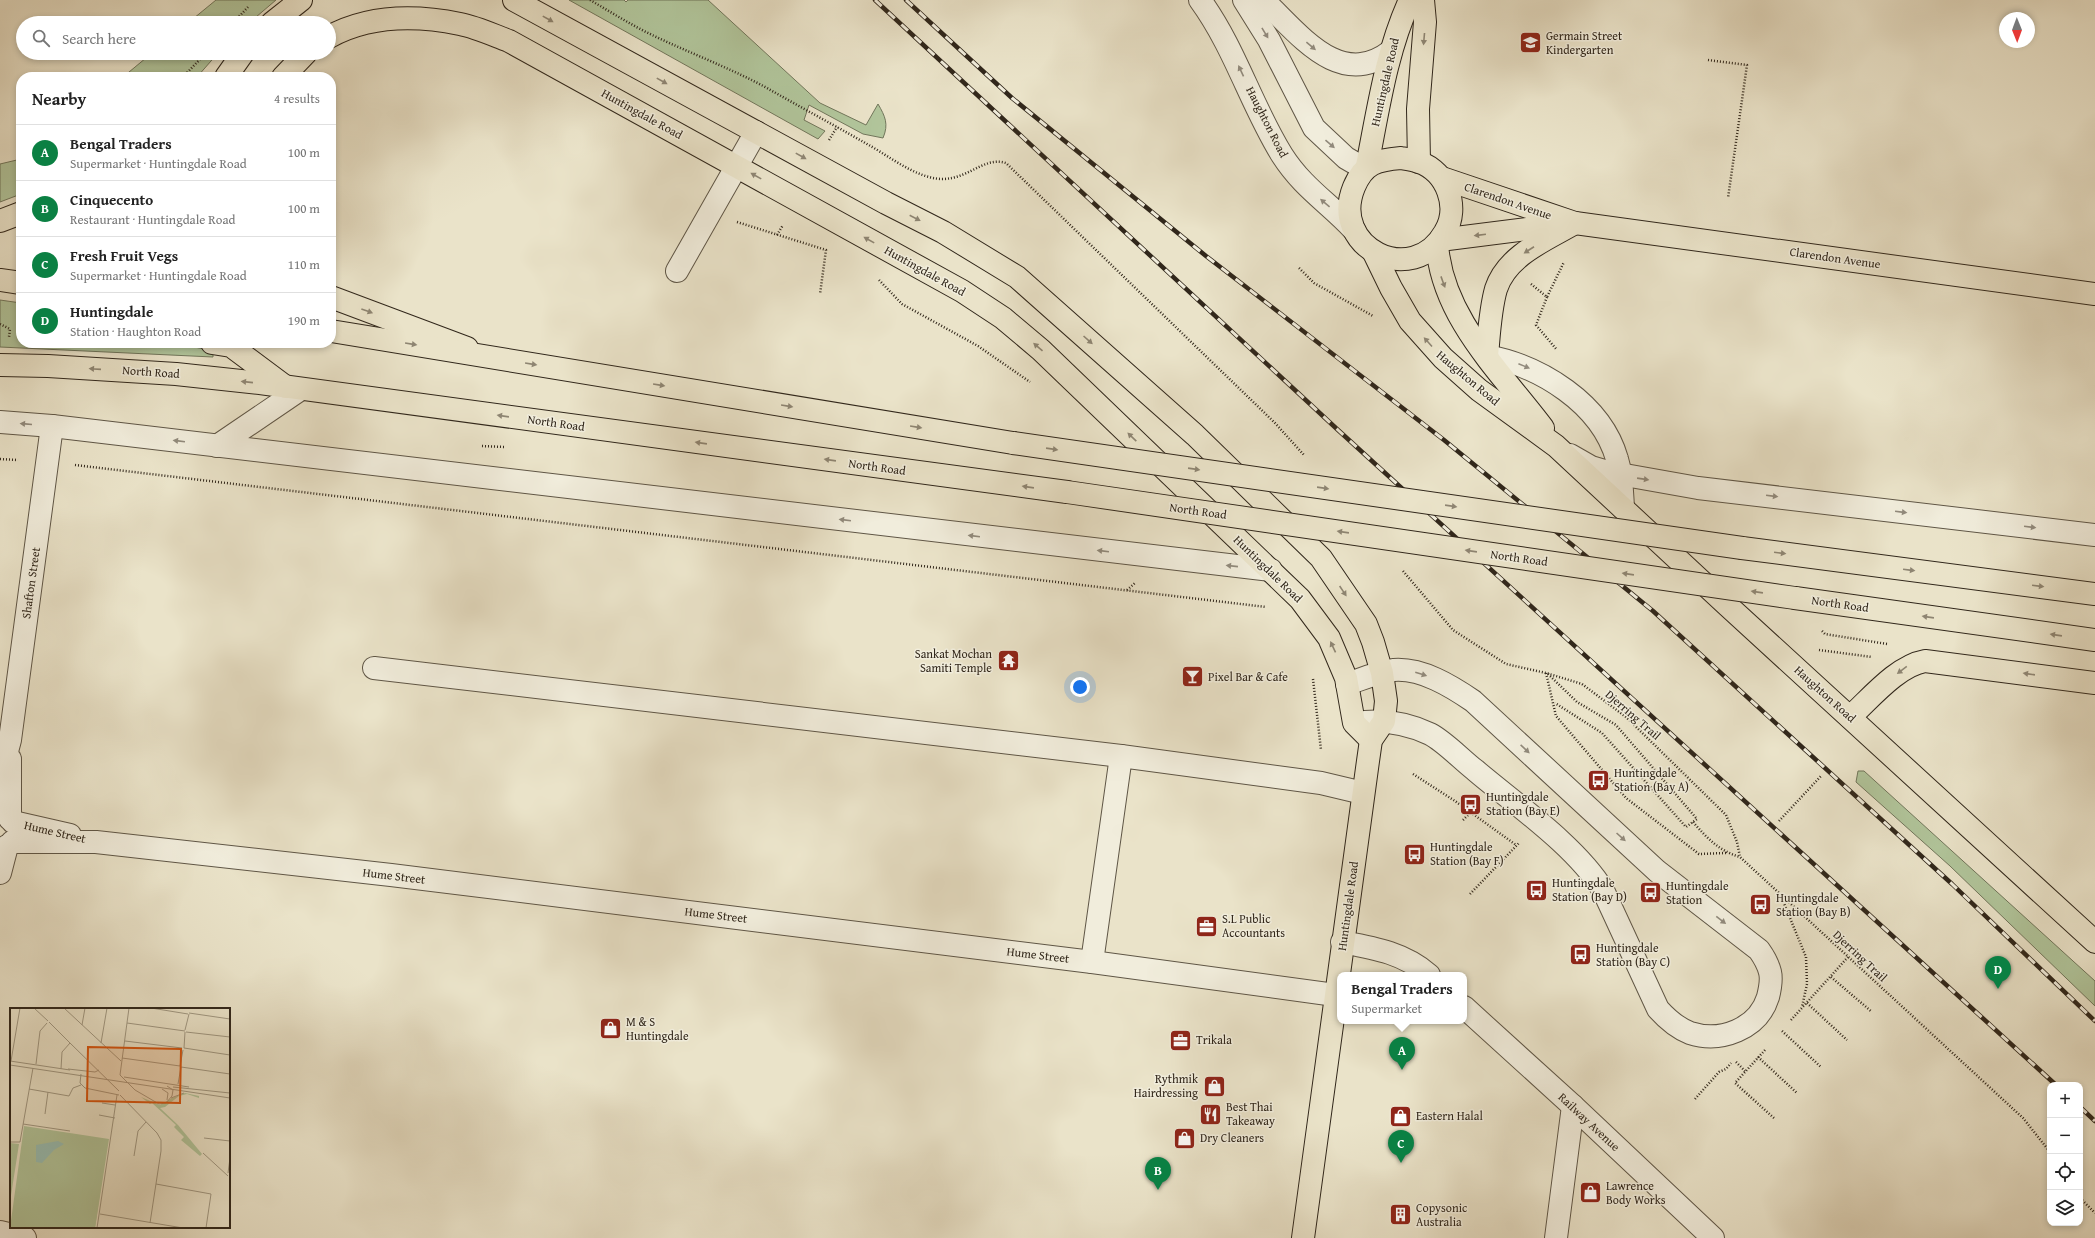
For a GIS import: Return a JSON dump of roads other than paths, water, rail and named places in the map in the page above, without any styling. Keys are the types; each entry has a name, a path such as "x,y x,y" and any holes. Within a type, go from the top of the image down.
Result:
{"main road":[{"path":"281,16 301,0"},
{"name":"Huntingdale Road","path":"514,0 942,232 1017,277 1195,435 1322,558 1366,624 1382,673 1386,701 1384,721 1371,740 1338,972"},
{"name":"Huntingdale Road","path":"1366,168 1391,51 1402,17 1410,0"},
{"path":"1419,162 1418,109 1425,22 1423,0"},
{"name":"Huntingdale Road","path":"336,34 343,30 377,21 412,17 461,24 509,41 962,291 1003,318 1041,350 1300,599 1316,618 1329,638 1341,665 1347,684 1354,723"},
{"path":"230,72 238,60"},
{"path":"289,72 300,60"},
{"path":"1401,158 1419,162 1442,178 1450,200 1451,218 1438,242 1427,252 1411,259 1394,260 1374,253 1362,243 1354,230 1349,213 1351,195 1357,179 1366,168 1383,159 1401,158"},
{"name":"Clarendon Avenue","path":"1442,178 1575,223 2095,294"},
{"path":"0,221 16,215"},
{"path":"1487,356 1493,302 1498,283 1504,272 1515,260 1528,250 1575,223"},
{"name":"Clarendon Avenue","path":"1438,242 1575,223"},
{"name":"Haughton Road","path":"1438,242 1438,260 1443,282 1460,318 1556,446"},
{"name":"Haughton Road","path":"1374,253 1400,305 1410,321 1427,341 1466,378 1556,446 2095,942"},
{"path":"0,280 16,282"},
{"path":"336,299 492,357"},
{"path":"336,332 1013,443 1742,548 2095,594"},
{"path":"233,348 293,388"},
{"name":"North Road","path":"0,365 48,366 176,374 293,388 1067,492 2095,640"},
{"path":"1850,717 1903,668 1914,663 1925,661 2095,683"},
{"path":"1354,723 1371,740"},
{"name":"Huntingdale Road","path":"1303,1238 1337,980"}],"street":[{"name":"Haughton Road","path":"1200,0 1233,55 1272,136 1290,166 1310,191 1354,230"},
{"path":"1244,0 1269,40 1314,128 1346,158 1366,168"},
{"path":"1263,0 1311,46 1331,59 1361,64 1379,59 1391,51"},
{"path":"677,272 756,132"},
{"path":"1487,356 1526,366 1548,377 1568,392 1590,414 1606,432 1615,451 1621,476 1623,508"},
{"path":"217,446 293,388"},
{"path":"0,422 52,426 1166,559 1271,570"},
{"name":"Shafton Street","path":"0,873 7,832 10,740 52,426"},
{"path":"1556,446 1591,467 1621,476 1714,490 2095,535"},
{"path":"374,668 1121,756 1321,783 1363,793"},
{"path":"1347,684 1395,670 1422,674 1452,687 1473,701 1657,871 1759,950 1767,962 1771,974 1771,988 1766,1004 1759,1014 1736,1032 1724,1035 1706,1036 1689,1032 1670,1022 1658,1009 1608,901 1594,875 1551,835 1431,734 1399,723 1384,721 1354,723"},
{"name":"Shafton Street","path":"0,778 10,740"},
{"path":"1092,962 1121,756"},
{"name":"Hume Street","path":"7,832 399,876 1092,962 1335,995"},
{"path":"1342,942 1396,954 1412,962 1425,972"},
{"name":"Railway Avenue","path":"1467,1010 1573,1106 1713,1238"},
{"path":"1556,1238 1573,1106"},
{"path":"0,1232 24,1238"}],"railway":[{"path":"875,0 1338,430 2053,1082"},
{"path":"906,0 1012,98 1206,256 1444,440 1653,611 1952,884 2095,1021"},
{"path":"2083,1110 2095,1121"}],"place":[{"name":"Germain Street Kindergarten","path":"1530,43"},
{"name":"Sankat Mochan Samiti Temple","path":"1008,661"},
{"name":"Pixel Bar & Cafe","path":"1193,677"},
{"name":"Huntingdale Station (Bay A)","path":"1598,780"},
{"name":"Huntingdale Station (Bay E)","path":"1471,804"},
{"name":"Huntingdale Station (Bay F)","path":"1414,854"},
{"name":"Huntingdale Station (Bay D)","path":"1536,890"},
{"name":"Huntingdale Station","path":"1650,893"},
{"name":"Huntingdale Station (Bay B)","path":"1760,905"},
{"name":"S.L Public Accountants","path":"1207,926"},
{"name":"Huntingdale Station (Bay C)","path":"1581,955"},
{"name":"Huntingdale","path":"1998,989"},
{"name":"M & S Huntingdale","path":"610,1029"},
{"name":"Trikala","path":"1181,1040"},
{"name":"Bengal Traders","path":"1402,1070"},
{"name":"Rythmik Hairdressing","path":"1214,1086"},
{"name":"Best Thai Takeaway","path":"1210,1114"},
{"name":"Eastern Halal","path":"1401,1116"},
{"name":"Dry Cleaners","path":"1184,1138"},
{"name":"Fresh Fruit Vegs","path":"1401,1163"},
{"name":"Cinquecento","path":"1158,1190"},
{"name":"Lawrence Body Works","path":"1590,1193"},
{"name":"Copysonic Australia","path":"1400,1215"}]}
